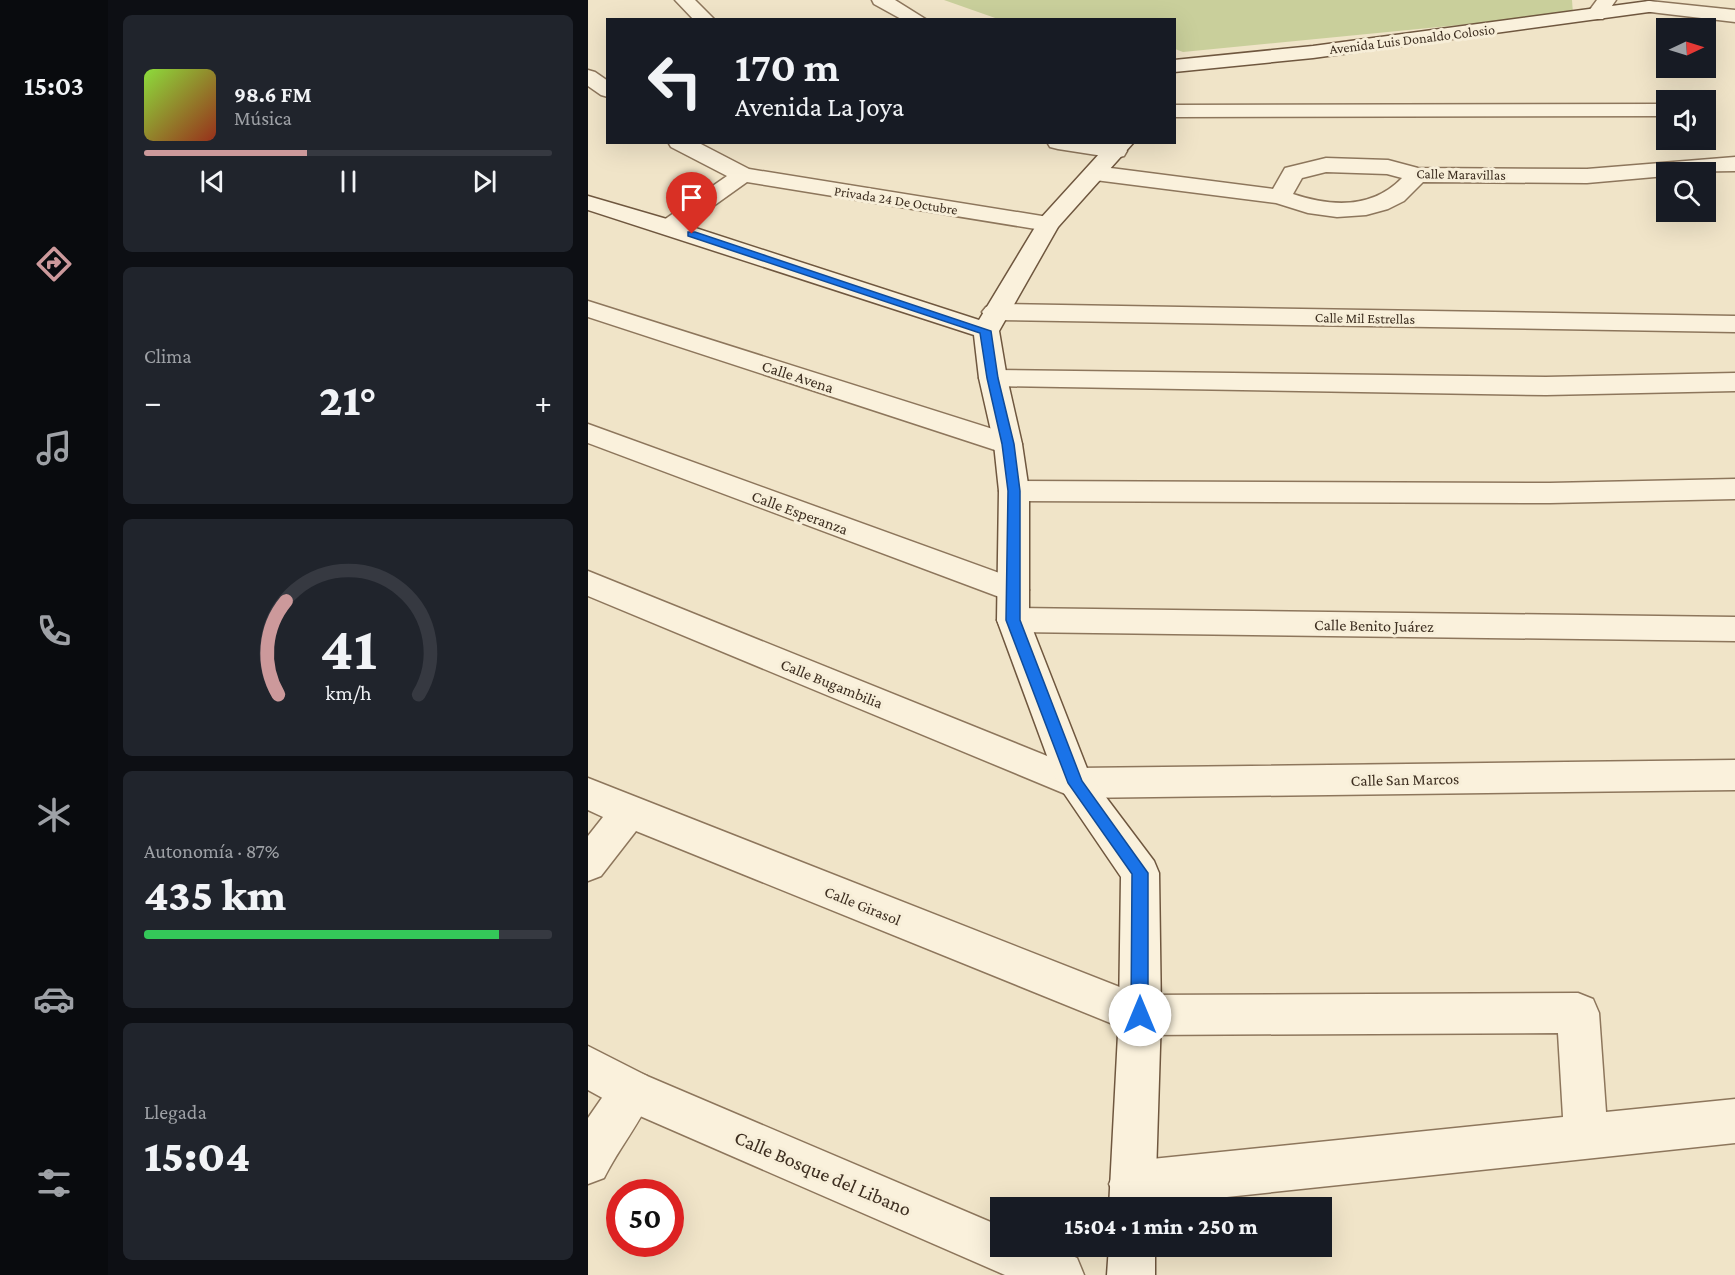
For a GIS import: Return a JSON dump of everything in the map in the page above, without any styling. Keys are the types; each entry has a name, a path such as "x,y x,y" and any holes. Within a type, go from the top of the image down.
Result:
{"street":[{"path":"684,0 704,18"},
{"path":"881,0 914,18"},
{"name":"Avenida Luis Donaldo Colosio","path":"1176,66 1312,52 1602,8 1649,7 1735,16"},
{"path":"1176,111 1656,110"},
{"name":"Privada 24 De Octubre","path":"683,144 743,175 1048,224"},
{"path":"1083,144 1120,147"},
{"path":"1120,147 1048,224 990,322 993,378 1008,444 1014,491 1013,605 1076,783 1140,873 1140,1015 1132,1196 1586,1137 1735,1121"},
{"name":"Calle Maravillas","path":"1280,197 1293,174 1326,165 1388,167 1418,175 1587,176 1735,164"},
{"path":"1095,173 1280,197 1307,208 1364,211 1395,197 1418,175"},
{"path":"669,227 743,175"},
{"name":"Calle Mil Estrellas","path":"588,203 990,322 1735,324"},
{"name":"Calle Avena","path":"588,309 1008,444"},
{"path":"993,378 1546,386 1735,382"},
{"name":"Calle Esperanza","path":"588,433 1013,605"},
{"path":"1014,491 1550,493 1735,489"},
{"name":"Calle Bugambilia","path":"588,583 1076,783"},
{"name":"Calle Benito Juárez","path":"1013,605 1735,629"},
{"name":"Calle San Marcos","path":"1076,783 1735,775"},
{"name":"Calle Girasol","path":"588,793 628,812 1140,1015"},
{"path":"588,864 628,812"},
{"path":"1140,1015 1578,1013 1586,1137"},
{"name":"Calle Bosque del Libano","path":"588,1067 632,1091 1060,1275"},
{"path":"588,1162 597,1144 632,1091"},
{"path":"1131,1257 1131,1275"}],"green space":[{"path":"944,0 1572,0 1573,14 1183,52 1176,49 1176,18 995,18"}],"route":[{"path":"692,234 986,331 993,378 1008,444 1014,491 1013,620 1076,783 1140,873 1140,1015"}]}
